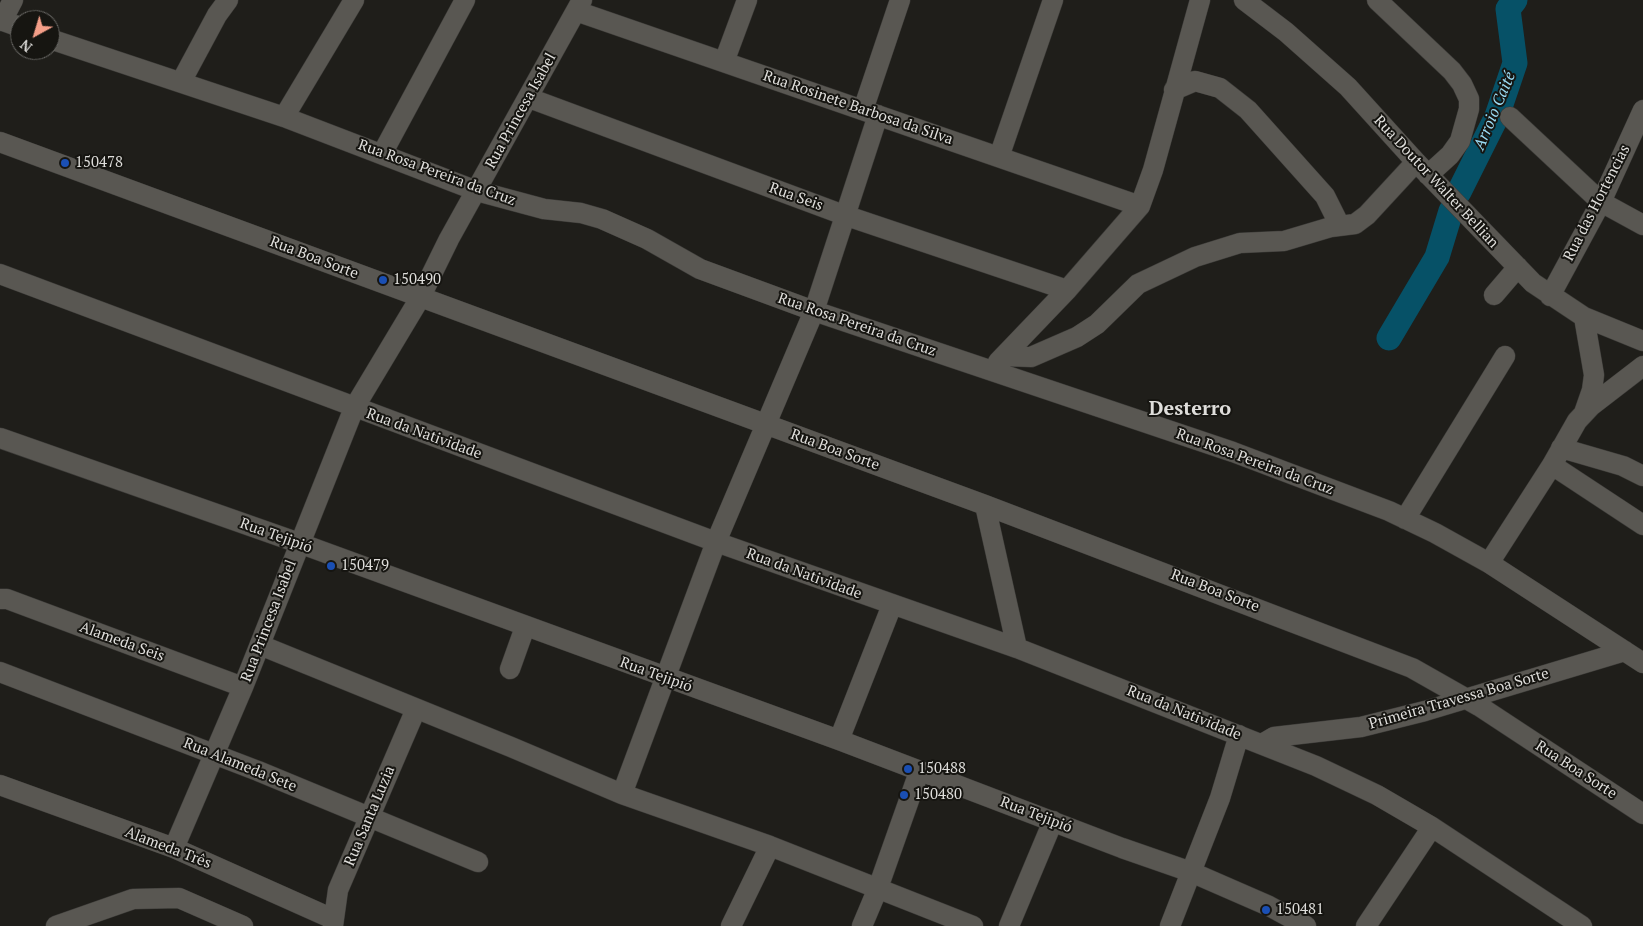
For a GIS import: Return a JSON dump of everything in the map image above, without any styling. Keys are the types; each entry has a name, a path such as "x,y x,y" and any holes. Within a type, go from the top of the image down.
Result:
{"street":[{"path":"8,23 14,0"},
{"path":"181,82 216,16 228,0"},
{"path":"284,117 354,0"},
{"path":"382,154 465,0"},
{"path":"724,62 746,0"},
{"path":"622,794 716,542 814,310 844,215 900,0"},
{"path":"999,157 1053,0"},
{"path":"989,370 1066,290 1140,206 1153,170 1200,0"},
{"name":"Rua Doutor Walter Bellian","path":"1244,0 1286,32 1348,88 1518,267 1550,296 1584,317 1643,341"},
{"path":"1004,356 1031,357 1077,337 1097,324 1138,284 1195,257 1240,242 1284,241 1340,226 1355,224 1367,216 1422,168 1455,149 1460,141 1469,109 1469,99 1462,84 1452,71 1377,0"},
{"name":"Rua Rosinete Barbosa da Silva","path":"579,5 724,62 1140,206"},
{"name":"Rua Princesa Isabel","path":"174,848 244,687 354,408 420,298 449,238 529,98 579,5"},
{"name":"Rua Rosa Pereira da Cruz","path":"60,43 284,117 477,191 544,210 581,213 602,218 647,239 700,269 814,310 1233,452 1405,519 1489,563 1643,663"},
{"path":"1174,90 1195,81 1220,88 1248,110 1325,196 1340,226"},
{"name":"Rua Seis","path":"529,98 844,215 1066,290"},
{"name":"Rua das Hortencias","path":"1550,296 1601,202 1643,110"},
{"path":"1510,117 1601,202 1643,225"},
{"name":"Rua Boa Sorte","path":"0,142 985,505 1371,651 1412,668 1466,699 1643,814"},
{"path":"1494,295 1518,267"},
{"name":"Rua da Natividade","path":"0,274 716,542 1017,648 1316,766 1378,795 1432,827 1582,926"},
{"path":"1489,563 1584,413 1592,390 1594,375 1584,317"},
{"path":"1405,519 1505,356"},
{"path":"1584,413 1643,366"},
{"name":"Rua Tejipió","path":"0,438 299,544 839,740 920,772 1192,872 1269,906 1306,926"},
{"path":"1557,457 1623,466 1643,476"},
{"path":"1557,457 1643,525"},
{"path":"985,505 1017,648"},
{"name":"Alameda Seis","path":"0,599 7,599 244,687"},
{"path":"839,740 892,605"},
{"path":"510,669 525,627"},
{"path":"260,645 511,746 622,794 770,846 973,926"},
{"name":"Primeira Travessa Boa Sorte","path":"1262,744 1274,737 1361,727 1466,699 1625,651"},
{"name":"Rua Alameda Sete","path":"0,672 370,816 478,862"},
{"name":"Rua Santa Luzia","path":"333,922 338,890 416,709"},
{"path":"1170,926 1220,798 1239,735"},
{"path":"862,926 878,888 920,772"},
{"name":"Alameda Três","path":"0,785 174,848 333,922"},
{"path":"1009,926 1053,821"},
{"path":"1366,926 1432,827"},
{"path":"731,926 770,846"},
{"path":"56,926 133,899 178,898 242,926"}],"waterway":[{"name":"Arroio Caité","path":"1459,192 1497,116 1515,63 1508,9 1515,0"},
{"name":"Arroio Caité","path":"1389,338 1437,257 1451,211"}],"place":[{"name":"150478","path":"65,163"},
{"name":"150490","path":"383,280"},
{"name":"150479","path":"331,566"},
{"name":"150488","path":"908,769"},
{"name":"150480","path":"904,795"},
{"name":"150481","path":"1266,910"}],"district":[{"name":"Desterro","path":"1190,409"}]}
